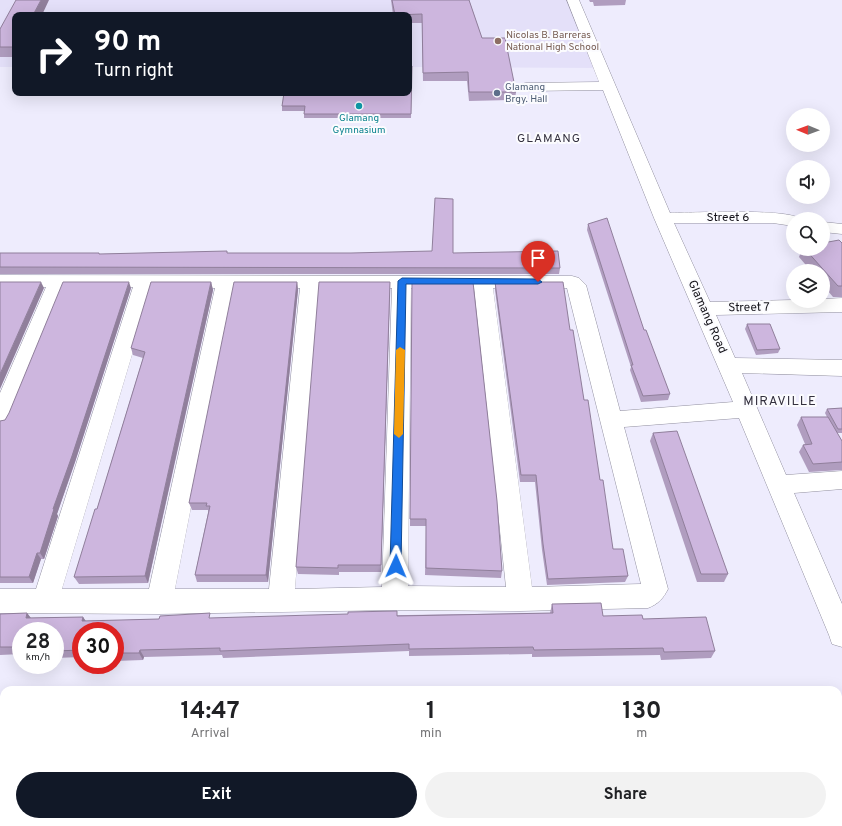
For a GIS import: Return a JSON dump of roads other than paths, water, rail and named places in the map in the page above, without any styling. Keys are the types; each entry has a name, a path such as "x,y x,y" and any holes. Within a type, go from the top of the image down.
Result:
{"street":[{"name":"Glamang Road","path":"574,0 664,218 840,626"},
{"path":"526,87 609,86"},
{"name":"Street 6","path":"664,218 773,218 786,220"},
{"path":"830,228 842,229"},
{"path":"395,598 402,281"},
{"path":"0,282 572,282 576,285 655,589 648,596 520,599 395,598 158,602 0,601"},
{"path":"45,602 144,282"},
{"path":"158,602 226,282"},
{"path":"282,601 310,282"},
{"path":"483,282 520,599"},
{"path":"0,419 57,283"},
{"name":"Street 7","path":"704,308 842,305"},
{"path":"728,364 842,368"},
{"path":"610,420 747,409"},
{"path":"778,485 842,480"}],"place":[{"name":"Nicolas B. Barreras National High School","path":"498,41"},
{"name":"Glamang Brgy. Hall","path":"497,93"},
{"name":"Glamang Gymnasium","path":"359,106"}],"district":[{"name":"GLAMANG","path":"549,139"},
{"name":"MIRAVILLE","path":"780,402"}]}
